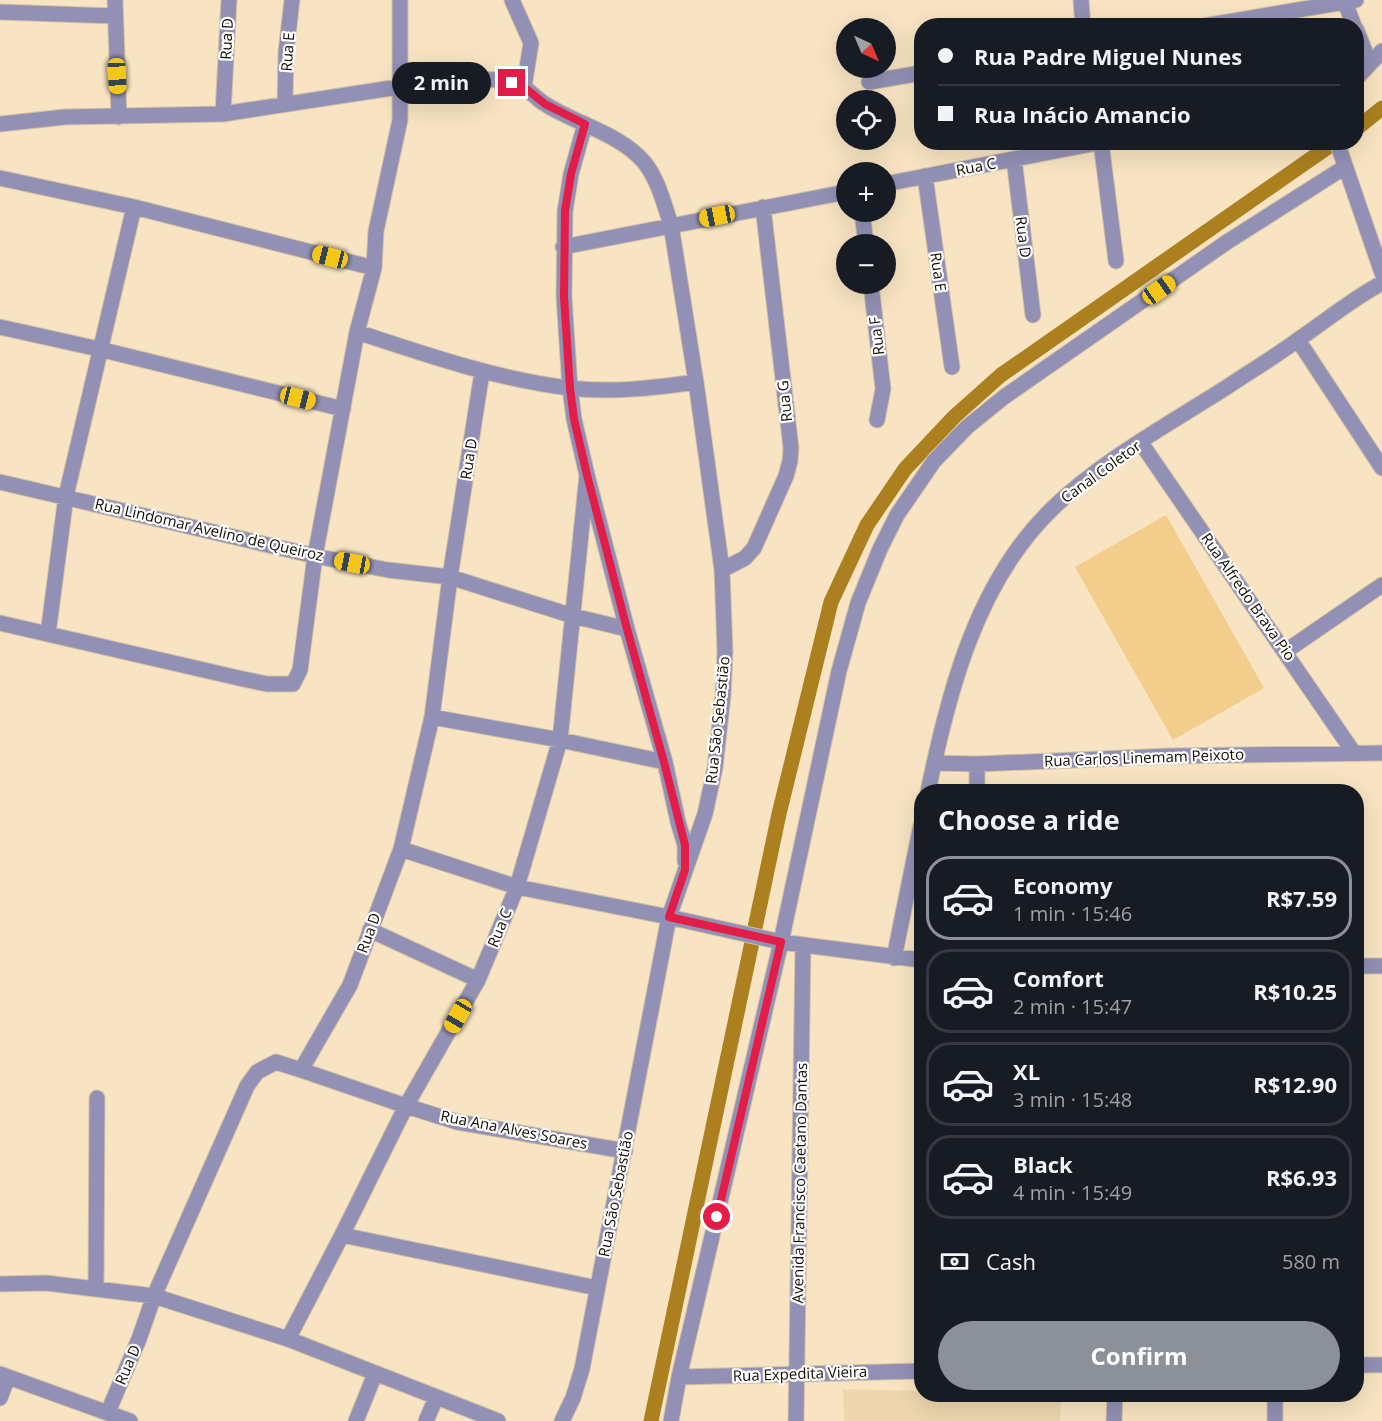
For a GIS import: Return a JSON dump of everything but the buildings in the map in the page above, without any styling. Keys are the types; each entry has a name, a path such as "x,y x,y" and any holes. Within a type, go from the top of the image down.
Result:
{"street":[{"name":"Rua D","path":"223,114 229,0"},
{"name":"Rua E","path":"285,103 286,52 292,0"},
{"path":"0,622 251,681 267,684 293,684 300,670 315,556 357,332 374,268 376,231 400,120 400,0"},
{"path":"0,124 65,117 223,114 285,103 477,78 500,80 524,87 531,43 512,0"},
{"path":"1081,0 1082,18"},
{"path":"1251,18 1351,1 1354,18"},
{"path":"0,12 114,8 119,117"},
{"path":"1364,49 1370,64"},
{"path":"1364,70 1382,51"},
{"path":"869,82 914,74"},
{"name":"Rua São Sebastião","path":"524,87 545,104 633,151 645,164 657,185 671,225 696,382 722,570 725,652 715,768 705,814 669,917 582,1369 573,1398 562,1421"},
{"path":"585,124 571,174 565,211 563,248 564,297 574,419 685,845 685,870"},
{"name":"Rua C","path":"896,182 1063,150"},
{"path":"1102,150 1116,261"},
{"path":"671,1421 774,941 839,671 858,603 897,515 934,460 967,427 1054,361 1227,242 1341,155 1382,273"},
{"name":"Rua D","path":"1014,159 1033,315"},
{"name":"Rua E","path":"925,176 952,367"},
{"path":"0,178 134,207 374,268"},
{"path":"563,248 836,194"},
{"path":"48,634 66,496 134,207"},
{"name":"Rua G","path":"722,570 744,558 754,548 786,476 790,461 791,448 764,207"},
{"name":"Canal Coletor","path":"930,784 973,628 995,585 1018,548 1051,510 1076,488 1141,442 1298,340 1363,293 1382,283"},
{"name":"Rua F","path":"872,294 883,389 877,420"},
{"path":"0,327 343,409"},
{"path":"357,332 482,372 570,388 643,389 696,382"},
{"path":"1298,340 1382,468"},
{"name":"Rua D","path":"108,1412 139,1339 154,1296 247,1086 257,1072 276,1062 301,1070 350,985 401,849 432,717 450,577 482,372"},
{"name":"Rua Alfredo Brava Pio","path":"1141,442 1354,753"},
{"name":"Rua C","path":"288,1339 406,1106 478,980 517,887 560,740 587,475"},
{"name":"Rua Lindomar Avelino de Queiroz","path":"0,482 315,556 388,570 450,577 573,616 627,629"},
{"path":"1286,651 1382,585"},
{"path":"432,717 664,762"},
{"name":"Rua Carlos Linemam Peixoto","path":"934,763 978,764 1170,756 1382,753"},
{"path":"977,784 978,764"},
{"path":"401,849 517,887 669,917 774,941 914,959"},
{"path":"894,958 914,859"},
{"path":"370,930 478,980"},
{"name":"Avenida Francisco Caetano Dantas","path":"796,1421 803,946"},
{"path":"1364,966 1382,966"},
{"name":"Rua Ana Alves Soares","path":"301,1070 457,1122 625,1151"},
{"path":"96,1288 97,1098"},
{"path":"342,1235 597,1288"},
{"path":"0,1284 46,1283 154,1296 288,1339 498,1421"},
{"path":"1364,1365 1382,1365"},
{"name":"Rua Expedita Vieira","path":"679,1377 914,1371"},
{"path":"356,1421 375,1374"},
{"path":"0,1398 4,1375 130,1421"},
{"path":"426,1421 436,1398"},
{"path":"1114,1421 1115,1402"},
{"path":"1275,1402 1275,1421"}],"shaded area":[{"path":"1166,515 1264,688 1173,740 1075,567"},
{"path":"843,1389 914,1391 914,1402 1061,1402 1060,1421 844,1421"}],"waterway":[{"path":"1364,123 1382,108"},
{"path":"651,1421 779,814 831,602 867,525 905,469 955,416 1001,375 1324,150"}],"route":[{"path":"512,83 524,87 545,104 585,124 571,174 565,211 564,297 570,388 574,419 587,475 685,845 685,870 669,917 781,942 717,1217"}]}
